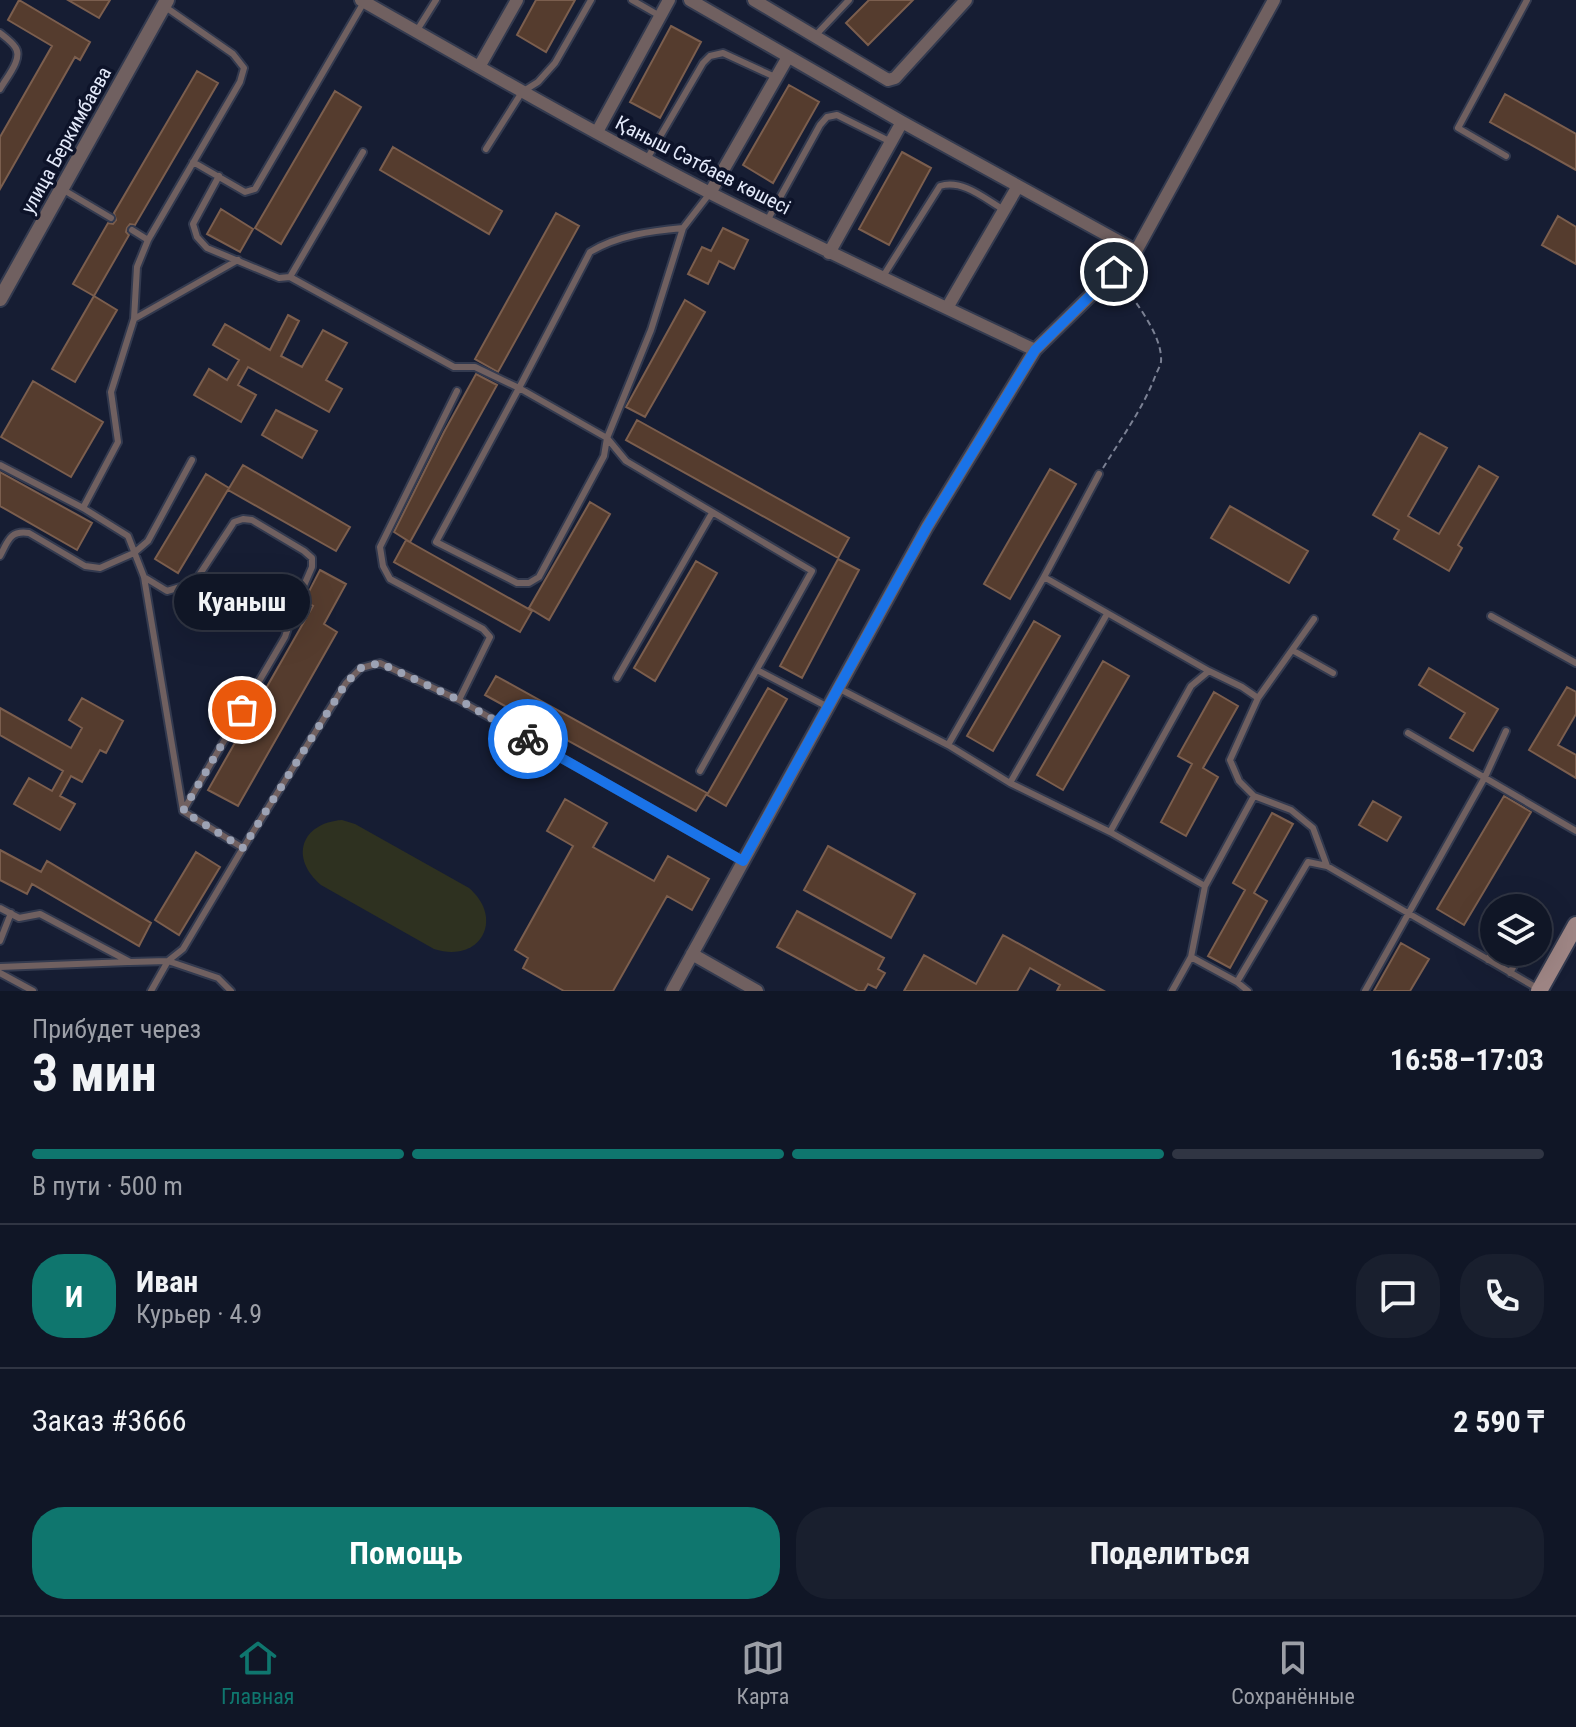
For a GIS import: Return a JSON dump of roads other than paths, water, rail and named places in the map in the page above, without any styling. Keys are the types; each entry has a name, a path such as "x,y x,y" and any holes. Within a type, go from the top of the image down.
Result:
{"main road":[{"path":"1539,990 1576,925"}],"street":[{"path":"479,67 517,0"},
{"path":"597,132 669,0"},
{"path":"690,0 1136,251"},
{"path":"754,0 888,80 895,78 966,0"},
{"path":"672,991 927,527 1035,350 1136,251 1274,0"},
{"name":"Қаныш Сәтбаев көшесі","path":"364,1 522,92 710,193 1035,350"},
{"name":"улица Беркимбаева","path":"0,299 166,3"},
{"path":"710,193 788,57"},
{"path":"829,253 902,122"},
{"path":"947,308 1018,186"},
{"path":"692,954 757,991"}],"lane":[{"path":"416,32 436,0"},
{"path":"486,149 522,92 538,82 555,63 591,0"},
{"path":"632,0 660,16"},
{"path":"814,37 849,0"},
{"path":"1506,156 1458,128 1527,0"},
{"path":"193,162 245,192 255,189 364,1"},
{"path":"83,508 118,442 111,392 134,319 137,267 148,240 240,82 244,68 233,54 166,3"},
{"path":"0,33 14,45 18,58 0,89"},
{"path":"647,159 710,56 723,53 777,78"},
{"path":"767,221 827,117 837,115 891,142"},
{"path":"290,277 363,152"},
{"path":"219,176 193,224 197,237 207,248 279,278 290,277 454,367 475,367 519,388 607,438 626,461 812,571 700,771"},
{"path":"882,278 940,186 950,183 961,185 1004,210"},
{"path":"62,189 111,218"},
{"path":"683,228 644,232 599,246 590,252 436,542 517,583 529,583 539,577 604,456 607,438 651,330 683,228 710,193"},
{"path":"132,230 148,240"},
{"path":"134,319 238,260"},
{"path":"457,391 380,547 383,566 390,579 483,629 490,637 459,700"},
{"path":"0,556 12,535 21,532 29,533 85,566 100,568 134,553 148,541 192,460"},
{"path":"0,465 83,508 128,536 144,577 183,811 243,848"},
{"path":"948,745 1099,474"},
{"path":"617,678 712,513"},
{"path":"144,577 167,591 194,583 234,522 243,519 252,520 312,558 312,567 285,637 183,811"},
{"path":"1044,577 1258,698"},
{"path":"1010,783 1107,614"},
{"path":"1491,616 1576,663"},
{"path":"1314,619 1258,698 1230,760 1239,781 1254,796 1291,810 1313,828 1327,866"},
{"path":"1292,650 1333,673"},
{"path":"151,991 168,961 183,949 346,683 361,668 380,663 459,700 743,861"},
{"path":"757,670 828,707"},
{"path":"1110,832 1191,686 1209,671"},
{"path":"838,688 948,745 1010,783 1110,832 1205,886"},
{"path":"1365,991 1485,777 1506,731"},
{"path":"1408,733 1576,831"},
{"path":"1172,991 1191,957 1205,886 1254,796"},
{"path":"1237,982 1308,862 1327,866 1480,955"},
{"path":"0,908 19,918 40,914 130,962"},
{"path":"0,941 11,913"},
{"path":"1191,957 1248,991"},
{"path":"0,970 168,961 218,978 231,991"},
{"path":"1498,966 1539,990"},
{"path":"1510,973 1514,966"},
{"path":"0,970 33,991"}],"place":[{"name":"Куаныш","path":"242,710"}]}
